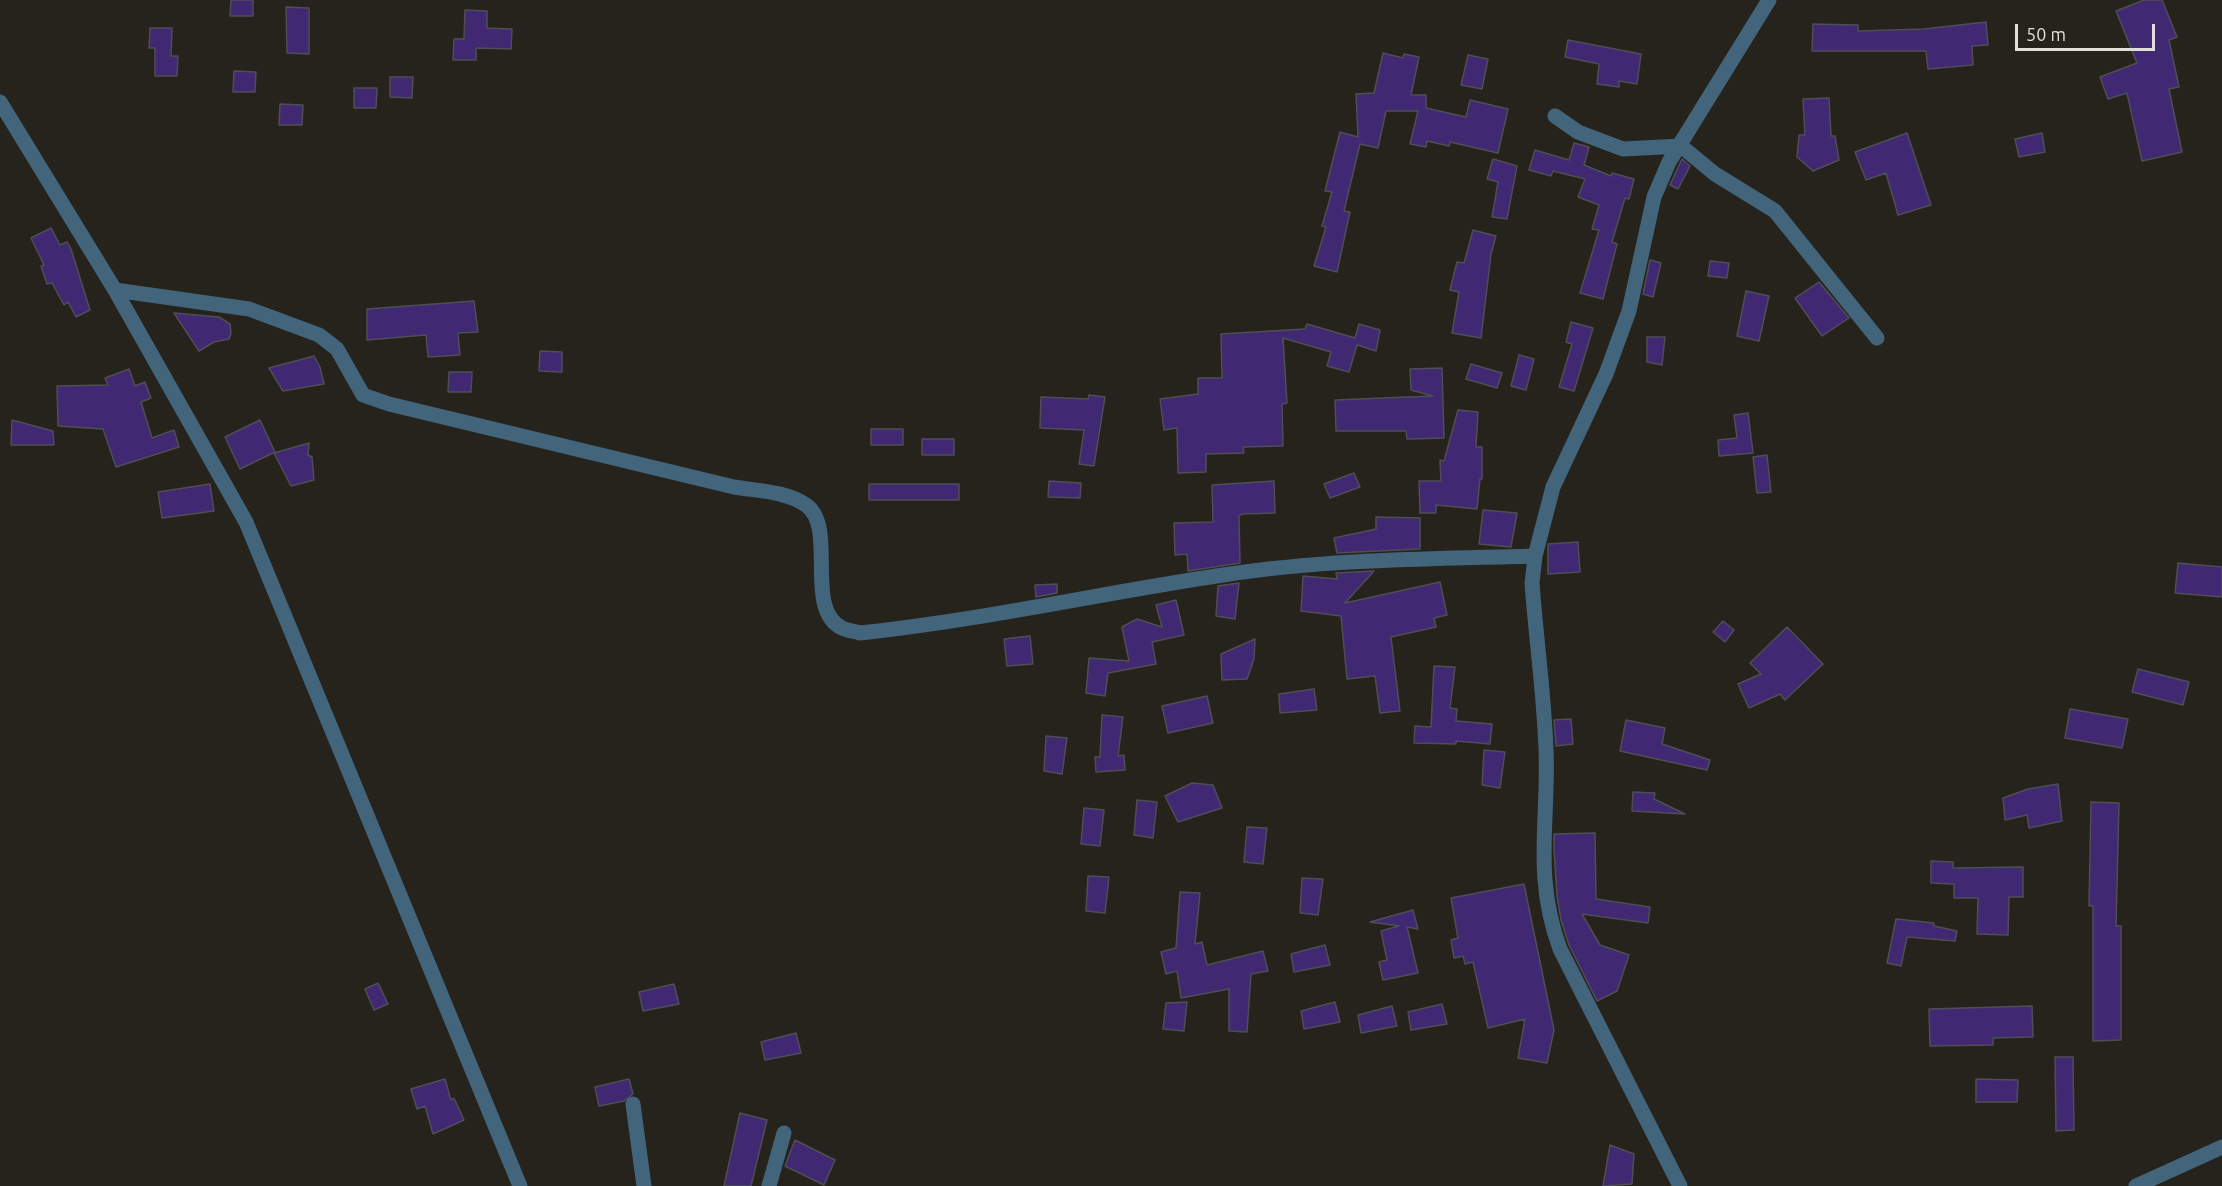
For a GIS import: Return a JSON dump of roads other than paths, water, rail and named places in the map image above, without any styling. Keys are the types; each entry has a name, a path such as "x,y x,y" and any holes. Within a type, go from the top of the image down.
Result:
{"street":[{"path":"1680,1186 1560,949 1548,918 1542,871 1546,749 1532,583 1535,556 1553,487 1606,374 1629,311 1654,197 1669,162 1681,146 1769,0"},
{"path":"0,102 115,290 246,522 520,1186"},
{"path":"1556,116 1578,132 1623,148 1638,150 1681,146 1715,174 1774,211 1877,338"},
{"path":"115,290 249,309 319,335 337,349 363,395 389,404 734,488 777,493 807,505 818,523 823,595 829,615 842,628 860,633 1036,608 1225,574 1383,560 1535,556"},
{"path":"633,1104 644,1186"},
{"path":"769,1186 784,1133"},
{"path":"2136,1186 2222,1147"}]}
